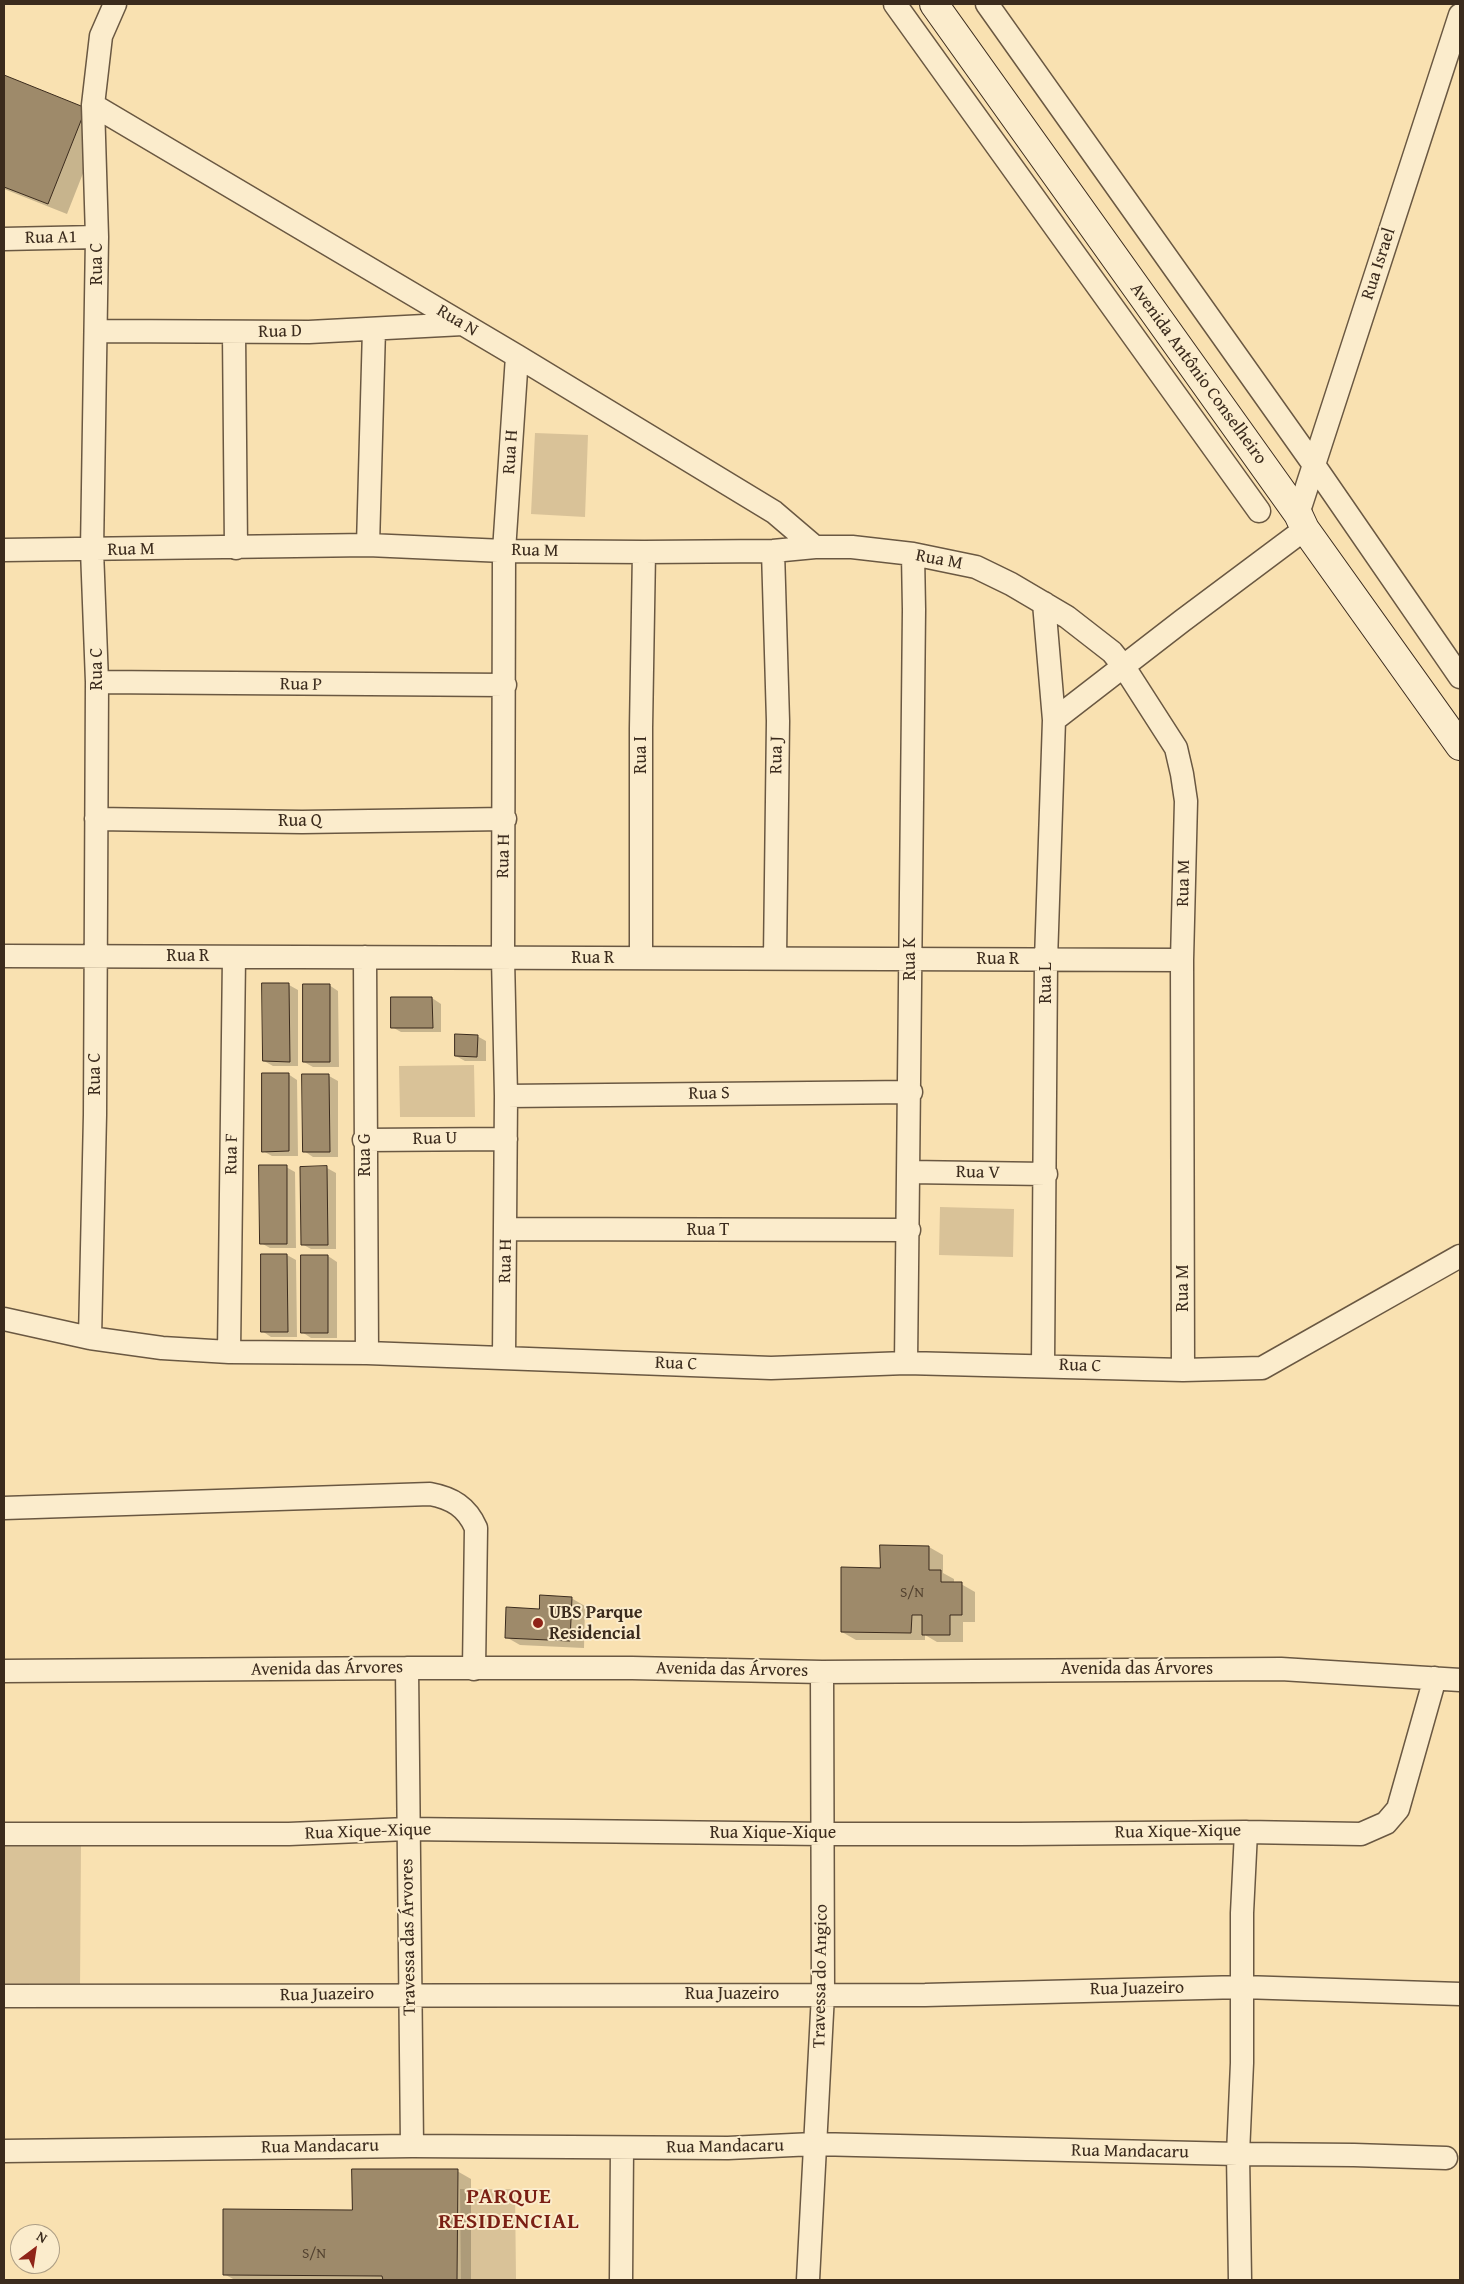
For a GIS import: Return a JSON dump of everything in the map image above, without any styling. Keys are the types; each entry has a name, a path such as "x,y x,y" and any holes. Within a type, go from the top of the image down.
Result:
{"street":[{"name":"Rua C","path":"90,1338 95,1115 94,956 97,682 92,550 97,332 97,237 93,105 101,36 115,4"},
{"path":"895,4 1259,511"},
{"name":"Avenida Antônio Conselheiro","path":"934,4 1460,746"},
{"path":"986,4 1314,465 1460,677"},
{"name":"Rua Israel","path":"1302,522 1314,465 1460,15"},
{"name":"Rua N","path":"93,105 517,356 774,512 815,547"},
{"name":"Rua A1","path":"4,240 97,237"},
{"name":"Rua D","path":"97,332 234,333 374,329 463,324"},
{"path":"368,545 374,329"},
{"path":"234,333 236,548"},
{"name":"Rua H","path":"504,1358 506,1096 503,958 505,818 504,551 517,356"},
{"path":"1054,720 1124,667 1302,522"},
{"name":"Rua M","path":"4,550 368,545 504,551 644,552 773,551 815,547 852,547 913,554 976,567 1044,602 1067,617 1112,652 1124,667 1176,748 1182,774 1186,801 1182,960 1183,1370"},
{"name":"Rua J","path":"773,551 778,721 775,958"},
{"name":"Rua I","path":"641,958 640,728 644,552"},
{"name":"Rua K","path":"906,1363 911,1092 913,554"},
{"name":"Rua L","path":"1043,1365 1046,1174 1046,960 1054,720 1044,602"},
{"name":"Rua P","path":"97,682 505,685"},
{"name":"Rua Q","path":"96,819 302,822 505,818"},
{"name":"Rua R","path":"4,956 1182,960"},
{"name":"Rua F","path":"229,1352 234,956"},
{"name":"Rua G","path":"364,957 367,1353"},
{"name":"Rua S","path":"506,1096 911,1092"},
{"name":"Rua U","path":"364,1140 506,1139"},
{"name":"Rua V","path":"909,1172 1046,1174"},
{"name":"Rua T","path":"506,1229 909,1230"},
{"name":"Rua C","path":"4,1319 90,1338 162,1348 229,1352 367,1353 771,1368 906,1363 1183,1370 1262,1368 1460,1256"},
{"path":"4,1508 420,1495 441,1496 461,1506 470,1515 476,1528 474,1669"},
{"name":"Avenida das Árvores","path":"4,1671 407,1668 632,1668 822,1672 1281,1669 1460,1680"},
{"name":"Travessa das Árvores","path":"407,1668 407,1829 412,2146"},
{"name":"Travessa do Angico","path":"808,2280 823,1994 822,1672"},
{"name":"Rua Xique-Xique","path":"4,1834 289,1834 407,1829 823,1834 1246,1832 1361,1834 1386,1823 1398,1809 1435,1678"},
{"path":"1240,2280 1238,2154 1246,1832"},
{"name":"Rua Juazeiro","path":"4,1996 410,1994 925,1995 1242,1987 1460,1994"},
{"name":"Rua Mandacaru","path":"4,2151 412,2146 728,2148 814,2144 1238,2154 1354,2154 1446,2158"},
{"path":"621,2280 622,2148"}],"shaded area":[{"path":"535,433 588,435 585,517 531,514"},
{"path":"474,1065 475,1117 400,1117 399,1066"},
{"path":"940,1207 1014,1209 1013,1257 939,1255"},
{"path":"4,1842 81,1843 80,1989 4,1987"},
{"path":"460,2189 515,2189 516,2280 461,2280"}],"building":[{"path":"4,75 86,108 48,204 4,187"},
{"path":"262,983 289,983 290,1062 263,1061"},
{"path":"303,984 330,984 330,1062 303,1062"},
{"path":"391,997 432,997 433,1028 391,1028"},
{"path":"455,1034 478,1035 477,1057 455,1056"},
{"path":"262,1073 289,1073 289,1151 262,1152"},
{"path":"302,1074 329,1074 330,1152 303,1152"},
{"path":"259,1165 287,1165 287,1244 260,1244"},
{"path":"327,1166 328,1245 301,1245 300,1167"},
{"path":"261,1254 287,1254 288,1332 261,1332"},
{"path":"301,1255 328,1255 328,1333 301,1333"},
{"path":"880,1545 929,1546 929,1570 941,1570 941,1582 962,1582 962,1615 950,1615 950,1635 922,1635 922,1615 912,1615 911,1633 841,1632 841,1567 880,1568"},
{"name":"UBS Parque Residencial","path":"540,1595 572,1597 570,1641 505,1638 506,1607 539,1609"},
{"path":"352,2169 458,2169 457,2280 383,2280 382,2276 223,2275 223,2209 352,2210"}],"place":[{"name":"UBS Parque Residencial","path":"538,1623"}],"district":[{"name":"PARQUE RESIDENCIAL","path":"509,2210"}]}
